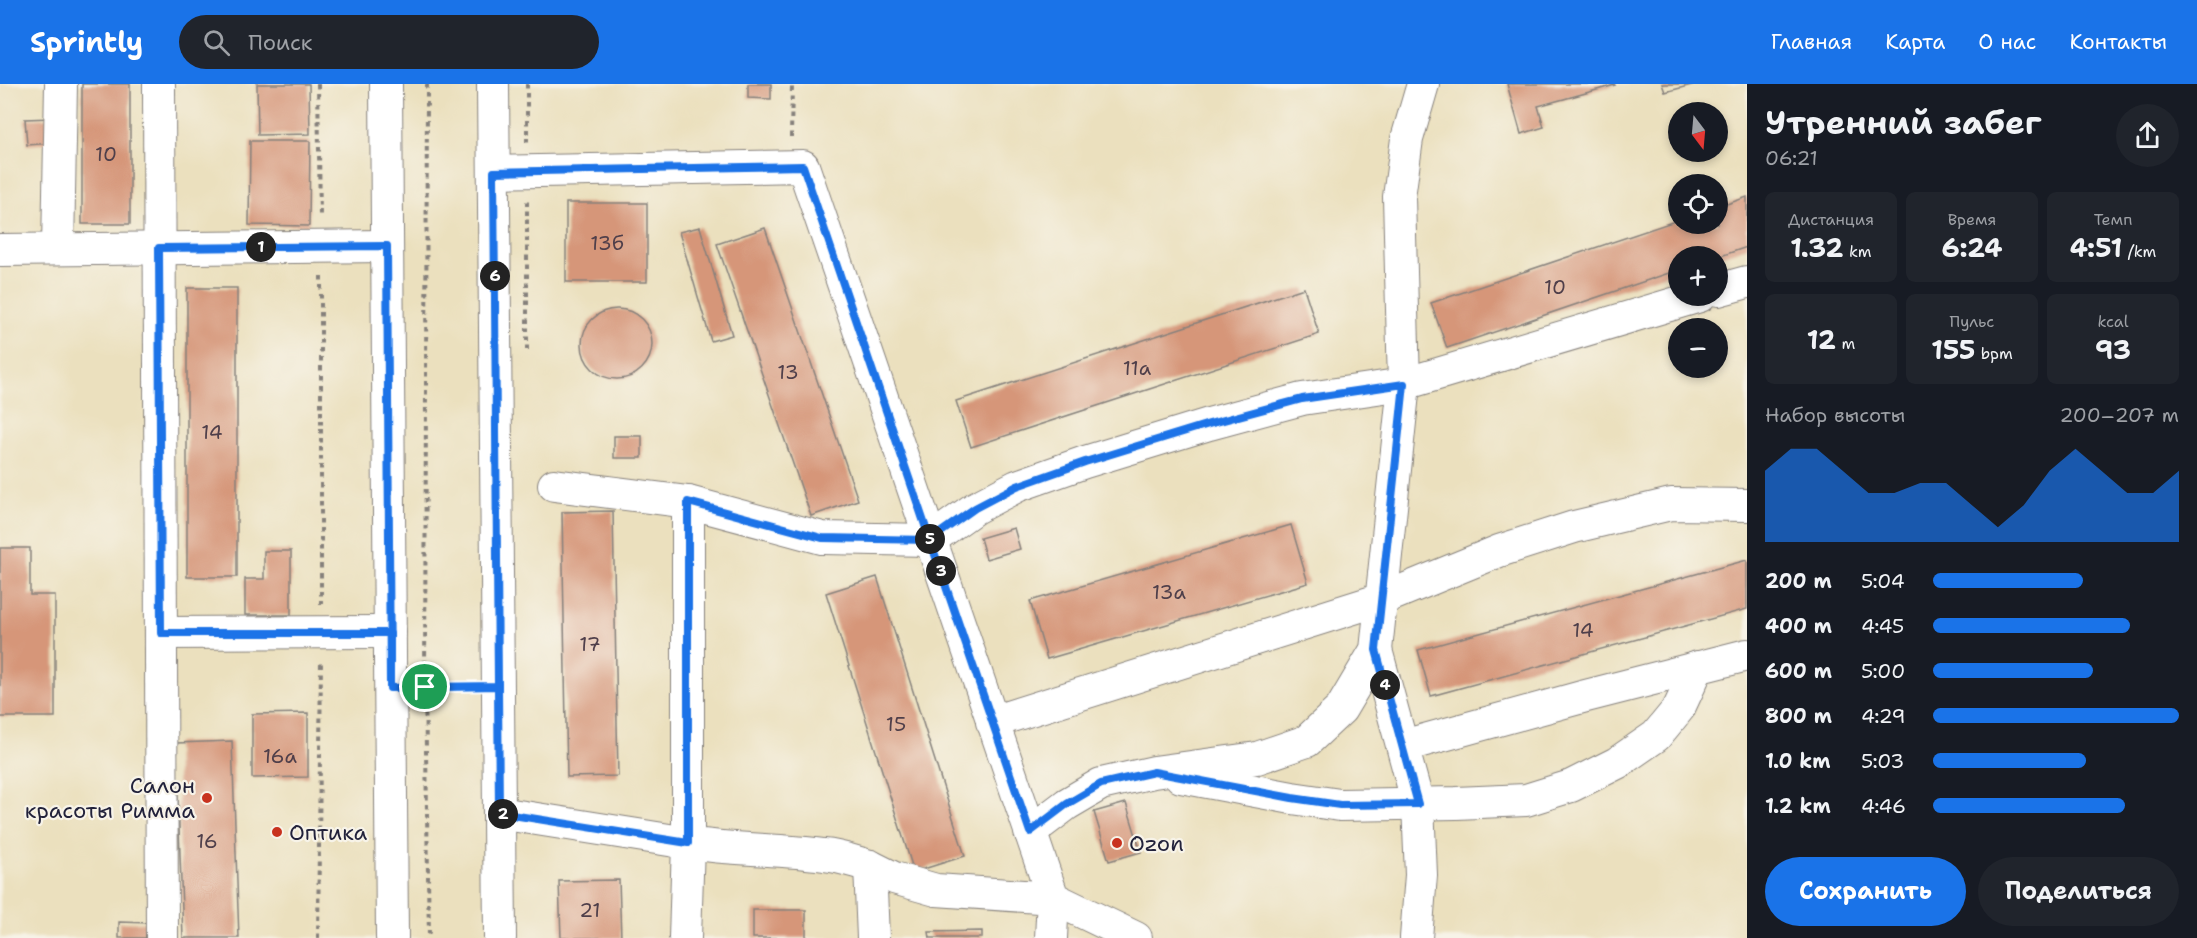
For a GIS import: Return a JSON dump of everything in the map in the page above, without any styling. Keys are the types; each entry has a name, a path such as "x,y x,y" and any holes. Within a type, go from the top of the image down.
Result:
{"street":[{"path":"58,249 61,84"},
{"path":"159,84 162,938"},
{"path":"386,84 392,938"},
{"path":"494,84 500,938"},
{"path":"1030,832 1067,804 1101,784 1154,772 1257,758 1307,741 1341,709 1376,650 1404,384 1399,196 1407,139 1423,84"},
{"path":"494,172 803,166 1053,898 1051,938"},
{"path":"0,250 387,246"},
{"path":"1728,287 1747,282"},
{"path":"554,485 688,502 822,538 930,540 975,508 1017,486 1085,462 1209,424 1302,399 1404,384 1668,306"},
{"path":"685,938 688,843 688,502"},
{"path":"992,722 1383,599 1499,551 1574,527 1671,504 1747,505"},
{"path":"161,633 390,633"},
{"path":"1376,650 1418,804 1421,875 1416,938"},
{"path":"1403,746 1747,655"},
{"path":"1154,772 1340,805 1526,800 1570,786 1608,768 1656,736 1679,708 1698,667"},
{"path":"499,813 720,848 826,855 870,866 894,878 936,890 1053,898 1136,938"},
{"path":"870,866 873,938"}],"path":[{"path":"318,84 321,246 318,938"},
{"path":"427,84 425,687 429,938"},
{"path":"790,166 792,84"},
{"path":"390,688 498,686"}],"building":[{"path":"82,84 130,84 130,224 82,224"},
{"path":"257,84 309,84 310,134 258,135"},
{"path":"748,84 771,84 771,99 748,98"},
{"path":"1507,84 1615,85 1538,106 1544,127 1521,134"},
{"path":"1662,84 1692,84 1692,85 1665,92"},
{"path":"52,118 53,143 27,145 25,119"},
{"path":"250,141 310,141 309,226 249,225"},
{"path":"1747,197 1747,247 1728,254 1728,246 1668,246 1668,273 1447,348 1431,303 1668,223 1668,234 1728,234 1728,204"},
{"path":"566,203 647,203 647,282 566,282"},
{"path":"700,227 732,335 711,341 679,232"},
{"path":"765,228 858,500 811,516 717,244"},
{"path":"187,288 237,288 237,577 187,577"},
{"path":"1304,288 1319,334 971,447 956,401"},
{"path":"617,309 636,315 646,325 652,344 646,363 636,373 617,379 598,373 588,363 582,344 588,325 598,315"},
{"path":"614,436 642,436 642,458 614,458"},
{"path":"613,511 618,776 567,777 562,512"},
{"path":"1291,525 1308,583 1047,659 1030,601"},
{"path":"1014,528 1020,549 986,559 980,538"},
{"path":"0,548 30,548 30,595 55,595 55,717 0,717"},
{"path":"264,551 291,551 291,615 245,615 245,579 264,579"},
{"path":"1747,560 1747,609 1431,696 1418,650"},
{"path":"877,577 965,856 914,872 826,593"},
{"path":"308,713 308,777 252,778 252,714"},
{"path":"232,741 239,938 183,938 176,743"},
{"path":"1126,803 1141,852 1109,861 1094,812"},
{"path":"619,880 621,938 561,938 559,881"},
{"path":"753,910 806,910 806,938 753,938"},
{"path":"119,922 151,923 151,938 119,938"},
{"path":"982,931 982,938 930,938 929,932"}],"place":[{"name":"Салон красоты Римма","path":"207,798"},
{"name":"Оптика","path":"277,832"},
{"name":"Ozon","path":"1117,843"}],"route":[{"path":"425,687 390,688 390,633 161,633 159,248 387,246 390,546 390,688 498,686 499,813 688,843 688,502 822,538 930,540 1030,832 1067,804 1101,784 1154,772 1340,805 1418,804 1376,650 1404,384 1302,399 1209,424 1085,462 1017,486 975,508 930,540 803,166 494,172 498,686 425,687"}]}
